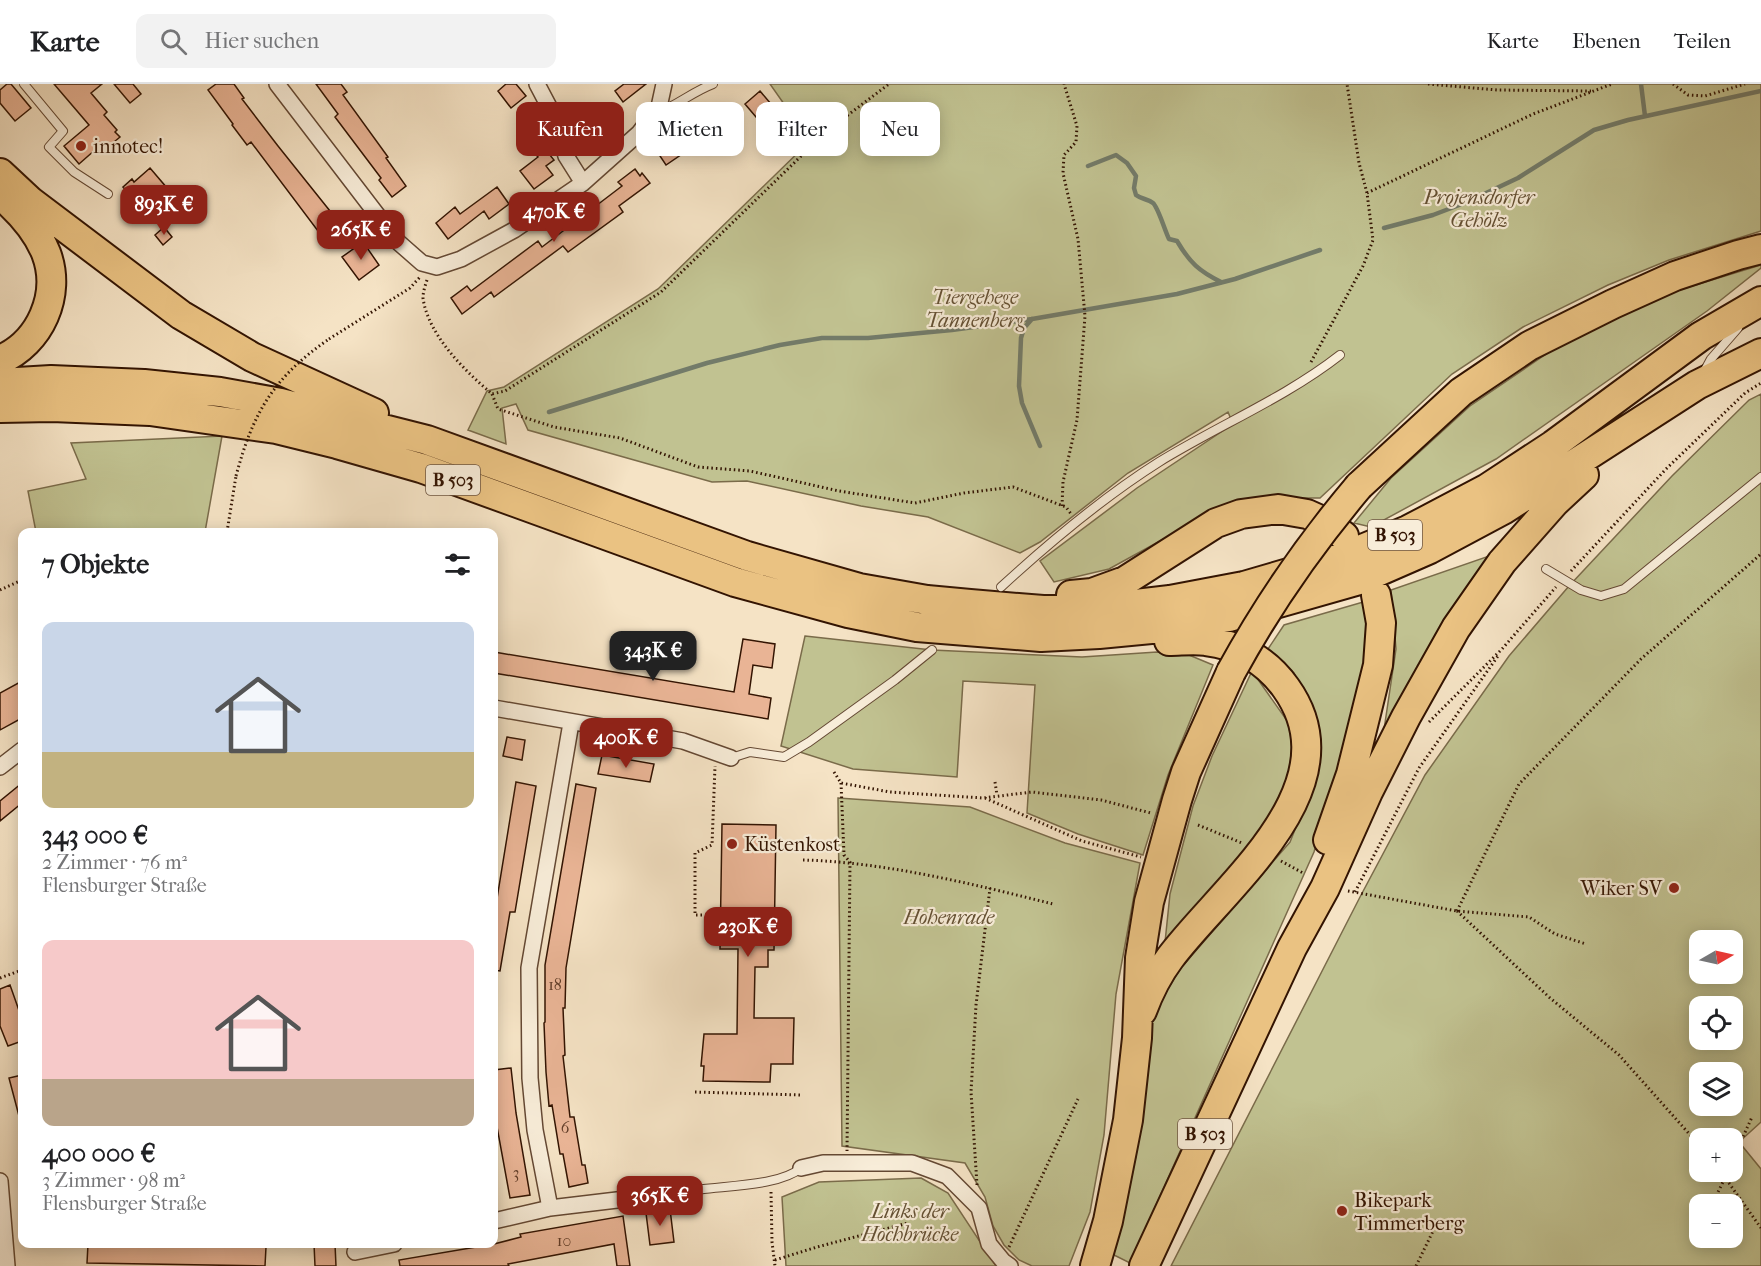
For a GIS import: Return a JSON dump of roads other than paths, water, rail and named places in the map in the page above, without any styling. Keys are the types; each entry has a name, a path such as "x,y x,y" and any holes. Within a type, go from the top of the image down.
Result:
{"highway":[{"path":"0,173 30,201 181,315 252,357 401,425 427,440"},
{"path":"0,195 25,219 40,241 50,266 51,280 46,310 34,336 16,351 0,360"},
{"name":"B 503","path":"1095,1266 1108,1221 1128,1120 1138,1023 1140,958 1149,902 1183,781 1231,672 1257,624 1301,559 1359,486 1461,392 1529,346 1675,276 1761,249"},
{"name":"B 503","path":"0,382 51,380 144,384 220,392 281,403 427,440 747,556 859,588 927,600 970,604 1043,610 1102,608 1170,600 1244,586 1343,557 1408,530 1486,489 1553,445 1701,336 1761,302"},
{"name":"B 503","path":"0,408 52,406 150,411 276,429 421,468 735,582 848,613 916,627 1041,637 1172,627 1229,617 1359,580 1430,549 1503,510 1697,385 1761,353"},
{"name":"B 503","path":"1144,1266 1292,948 1325,888 1368,792 1406,717 1456,628 1502,562 1544,514 1638,424"},
{"name":"B 503","path":"970,604 1092,593 1125,581 1216,524 1241,514 1278,509 1307,514 1327,523 1344,536"},
{"name":"B 503","path":"1292,948 1312,881 1351,774 1368,709 1378,665 1381,623 1376,595"},
{"path":"1099,634 1133,641 1206,641 1248,653 1269,668 1291,695 1305,736 1306,752 1301,781 1286,817 1266,846 1168,960 1149,991 1138,1023"}],"street":[{"path":"277,84 398,242 412,256 430,267 448,264 514,230 583,183 636,136"},
{"path":"537,84 556,120 566,156 583,183"},
{"path":"661,102 664,84"},
{"path":"498,709 682,741 731,758"},
{"path":"550,1208 535,1130 530,1077 529,968 571,723"},
{"path":"0,767 18,753"},
{"path":"801,1168 823,1163 912,1163 946,1176 979,1208 989,1244 1006,1263"},
{"path":"0,1181 7,1266"},
{"path":"498,1220 550,1208 684,1192"},
{"path":"355,1254 378,1248"}],"lane":[{"path":"24,84 63,131 50,147 74,172 108,194"},
{"path":"681,102 696,91 713,84"},
{"path":"1697,385 1711,359 1761,302"},
{"path":"1001,587 1076,523 1160,462 1299,384 1340,355"},
{"path":"1546,569 1581,590 1601,596 1624,589 1761,477"},
{"path":"731,758 750,752 784,757 886,687 932,650"},
{"path":"684,1192 772,1181 793,1175 801,1168"}],"waterway":[{"path":"1641,84 1645,116"},
{"path":"1384,228 1433,215 1467,202 1518,178 1594,130 1628,120 1761,91"},
{"path":"1088,166 1116,155 1127,163 1136,176 1134,188 1136,195 1155,205 1169,239 1177,241 1191,261 1221,282"},
{"path":"549,412 707,363 780,345 822,338 868,338 952,330 1177,294 1235,279 1320,250"},
{"path":"1032,319 1024,328 1021,338 1019,386 1022,403 1040,446"}],"place":[{"name":"innotec!","path":"81,146"},
{"name":"Küstenkost","path":"732,844"},
{"name":"Wiker SV","path":"1674,888"},
{"name":"Bikepark Timmerberg","path":"1342,1211"}],"park label":[{"name":"Projensdorfer Gehölz","path":"1479,208"},
{"name":"Tiergehege Tannenberg","path":"975,308"},
{"name":"Hohenrade","path":"949,917"},
{"name":"Links der Hochbrücke","path":"910,1222"}]}
